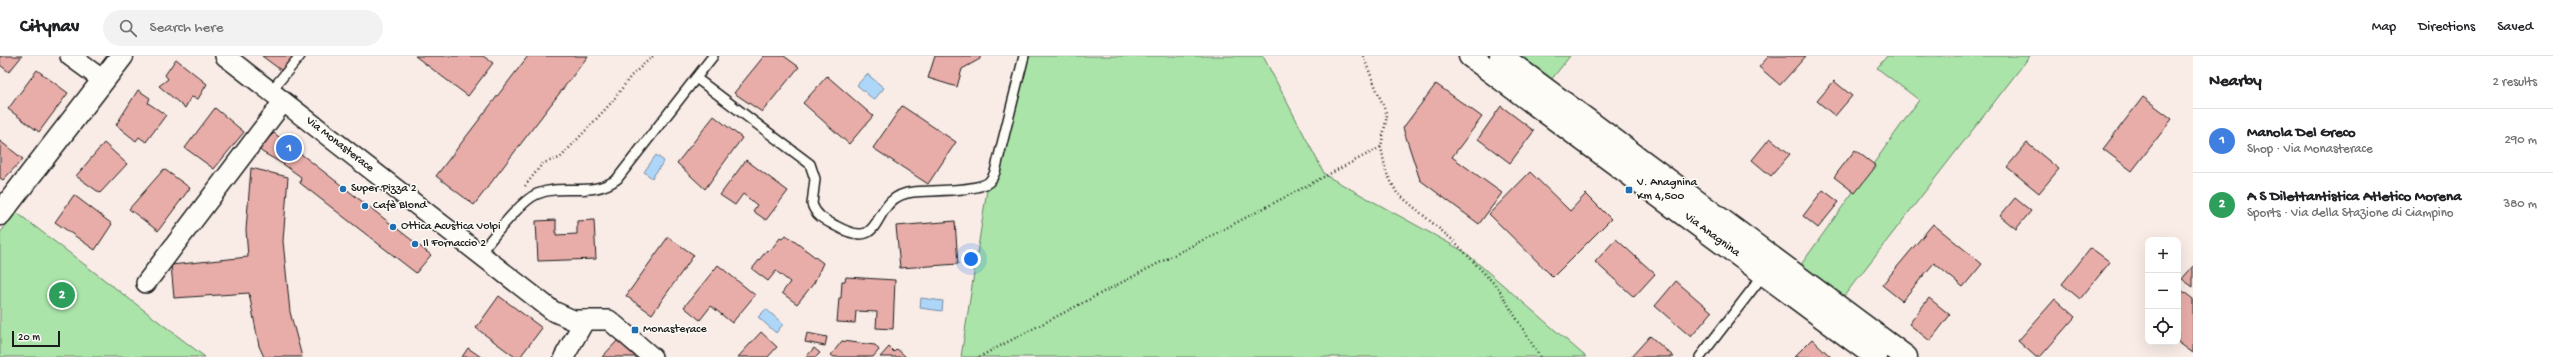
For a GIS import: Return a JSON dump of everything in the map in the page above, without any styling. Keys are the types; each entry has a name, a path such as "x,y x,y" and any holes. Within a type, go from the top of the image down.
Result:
{"main road":[{"path":"0,214 122,56"},
{"name":"Via Anagnina","path":"1470,56 1764,274 1866,352"},
{"name":"Via Anagnina","path":"1501,56 1906,357"}],"street":[{"path":"70,56 103,80"},
{"name":"Via Monasterace","path":"225,56 558,314 568,318 584,320 604,319 614,322 652,357"},
{"path":"146,282 276,97"},
{"path":"564,357 584,320"}],"lane":[{"path":"276,97 300,56"},
{"path":"479,254 524,203 535,195 553,191 593,190 607,186 617,179 713,56"},
{"path":"696,78 810,164 816,179 812,204 821,218 848,232 864,234 876,227 885,206 899,196 976,187 988,182 995,172 1024,56"},
{"path":"1700,357 1764,274"}],"path":[{"path":"524,188 543,164 560,158 612,102 631,76 653,56"},
{"path":"1362,56 1387,115 1381,147 1386,172 1397,193 1455,242 1498,288 1540,357"},
{"path":"979,357 1381,147"}],"green space":[{"path":"1024,56 1263,56 1325,175 1465,252 1586,357 961,357 988,183"},
{"path":"1500,56 1570,56 1544,89"},
{"path":"1887,56 2030,56 1837,305 1795,273 1919,100 1877,68"},
{"path":"16,212 205,357 0,357 0,233"}],"water":[{"path":"867,74 884,88 874,100 857,85"},
{"path":"656,155 664,161 652,178 644,172"},
{"path":"921,298 943,301 942,311 920,308"},
{"path":"766,309 783,324 776,333 758,317"}],"building":[{"path":"0,56 22,56 9,72 0,65"},
{"path":"262,56 294,56 282,71"},
{"path":"415,56 483,56 493,63 468,96"},
{"path":"528,56 588,56 474,205 436,176"},
{"path":"764,56 784,56 799,67 762,112 734,93"},
{"path":"935,56 980,56 980,59 962,69 957,87 928,78"},
{"path":"1769,56 1806,56 1780,85 1759,67"},
{"path":"176,59 207,84 198,99 191,97 185,108 159,86 168,79 165,75"},
{"path":"37,70 68,93 39,132 8,109"},
{"path":"827,76 873,116 849,144 803,103"},
{"path":"1834,81 1852,96 1835,116 1817,101"},
{"path":"1436,84 1482,117 1452,157 1502,193 1479,224 1420,180 1403,128"},
{"path":"138,90 150,98 148,103 166,115 146,142 139,137 136,141 116,125"},
{"path":"2143,97 2172,119 2132,171 2103,149"},
{"path":"902,106 956,142 928,184 873,148"},
{"path":"1501,106 1534,131 1510,163 1478,139"},
{"path":"215,108 244,132 214,169 185,148"},
{"path":"714,116 742,138 705,189 677,163"},
{"path":"274,133 431,255 416,273 300,183 301,177 283,164 262,152 258,148"},
{"path":"1770,138 1790,154 1771,176 1752,160"},
{"path":"0,141 23,159 3,180 0,178"},
{"path":"104,143 127,164 100,193 76,176"},
{"path":"2027,143 2059,169 2039,193 2007,167"},
{"path":"1855,150 1876,166 1855,193 1834,177"},
{"path":"746,160 788,191 766,220 753,211 757,205 743,194 735,205 720,195"},
{"path":"251,168 288,177 283,241 290,312 302,357 264,357 259,346 249,293 174,298 171,265 248,257 246,230"},
{"path":"164,169 190,188 158,231 129,209"},
{"path":"1530,172 1570,211 1586,194 1611,219 1553,277 1489,214"},
{"path":"1823,190 1839,202 1818,228 1803,216"},
{"path":"74,195 112,224 95,250 55,222"},
{"path":"2015,198 2031,211 2016,229 2000,216"},
{"path":"556,220 556,235 577,234 577,221 594,220 596,259 538,261 536,221"},
{"path":"955,221 958,264 900,268 896,226"},
{"path":"1933,224 1982,264 1963,287 1934,263 1902,301 1882,285"},
{"path":"786,235 823,263 814,283 797,304 782,293 790,282 776,271 768,281 752,269 767,250 769,252 780,238 782,239"},
{"path":"668,237 694,255 652,314 626,296"},
{"path":"1616,239 1655,274 1634,297 1595,262"},
{"path":"2091,248 2110,262 2080,299 2062,284"},
{"path":"718,265 755,295 732,323 711,306 700,320 684,307"},
{"path":"2193,266 2193,287 2182,279"},
{"path":"846,277 895,280 893,329 876,328 877,312 856,311 855,323 837,322 842,281 845,281"},
{"path":"1676,281 1712,312 1691,337 1655,306"},
{"path":"2181,290 2193,299 2193,353 2181,344"},
{"path":"499,296 542,328 520,357 515,357 476,328"},
{"path":"1929,298 1950,315 1930,341 1909,324"},
{"path":"2055,299 2075,317 2040,357 2036,357 2018,341"},
{"path":"761,332 777,347 768,357 738,357"},
{"path":"807,333 827,337 825,346 805,342"},
{"path":"1650,336 1674,357 1631,357"},
{"path":"1812,339 1831,357 1794,357"},
{"path":"618,340 636,357 602,357"},
{"path":"842,341 875,345 879,350 873,357 834,357 831,355"},
{"path":"889,347 894,352 897,349 906,357 880,357"},
{"path":"468,348 481,357 462,357"},
{"path":"814,348 820,353 816,357 806,357"}],"place":[{"name":"Manola Del Greco","path":"289,148"},
{"name":"Super Pizza 2","path":"343,189"},
{"name":"V. Anagnina Km 4,500","path":"1629,190"},
{"name":"Cafè Blond","path":"365,206"},
{"name":"Ottica Acustica Volpi","path":"393,227"},
{"name":"Il Fornaccio 2","path":"415,244"},
{"name":"A S Dilettantistica Atletico Morena","path":"62,295"},
{"name":"Monasterace","path":"635,330"}]}
